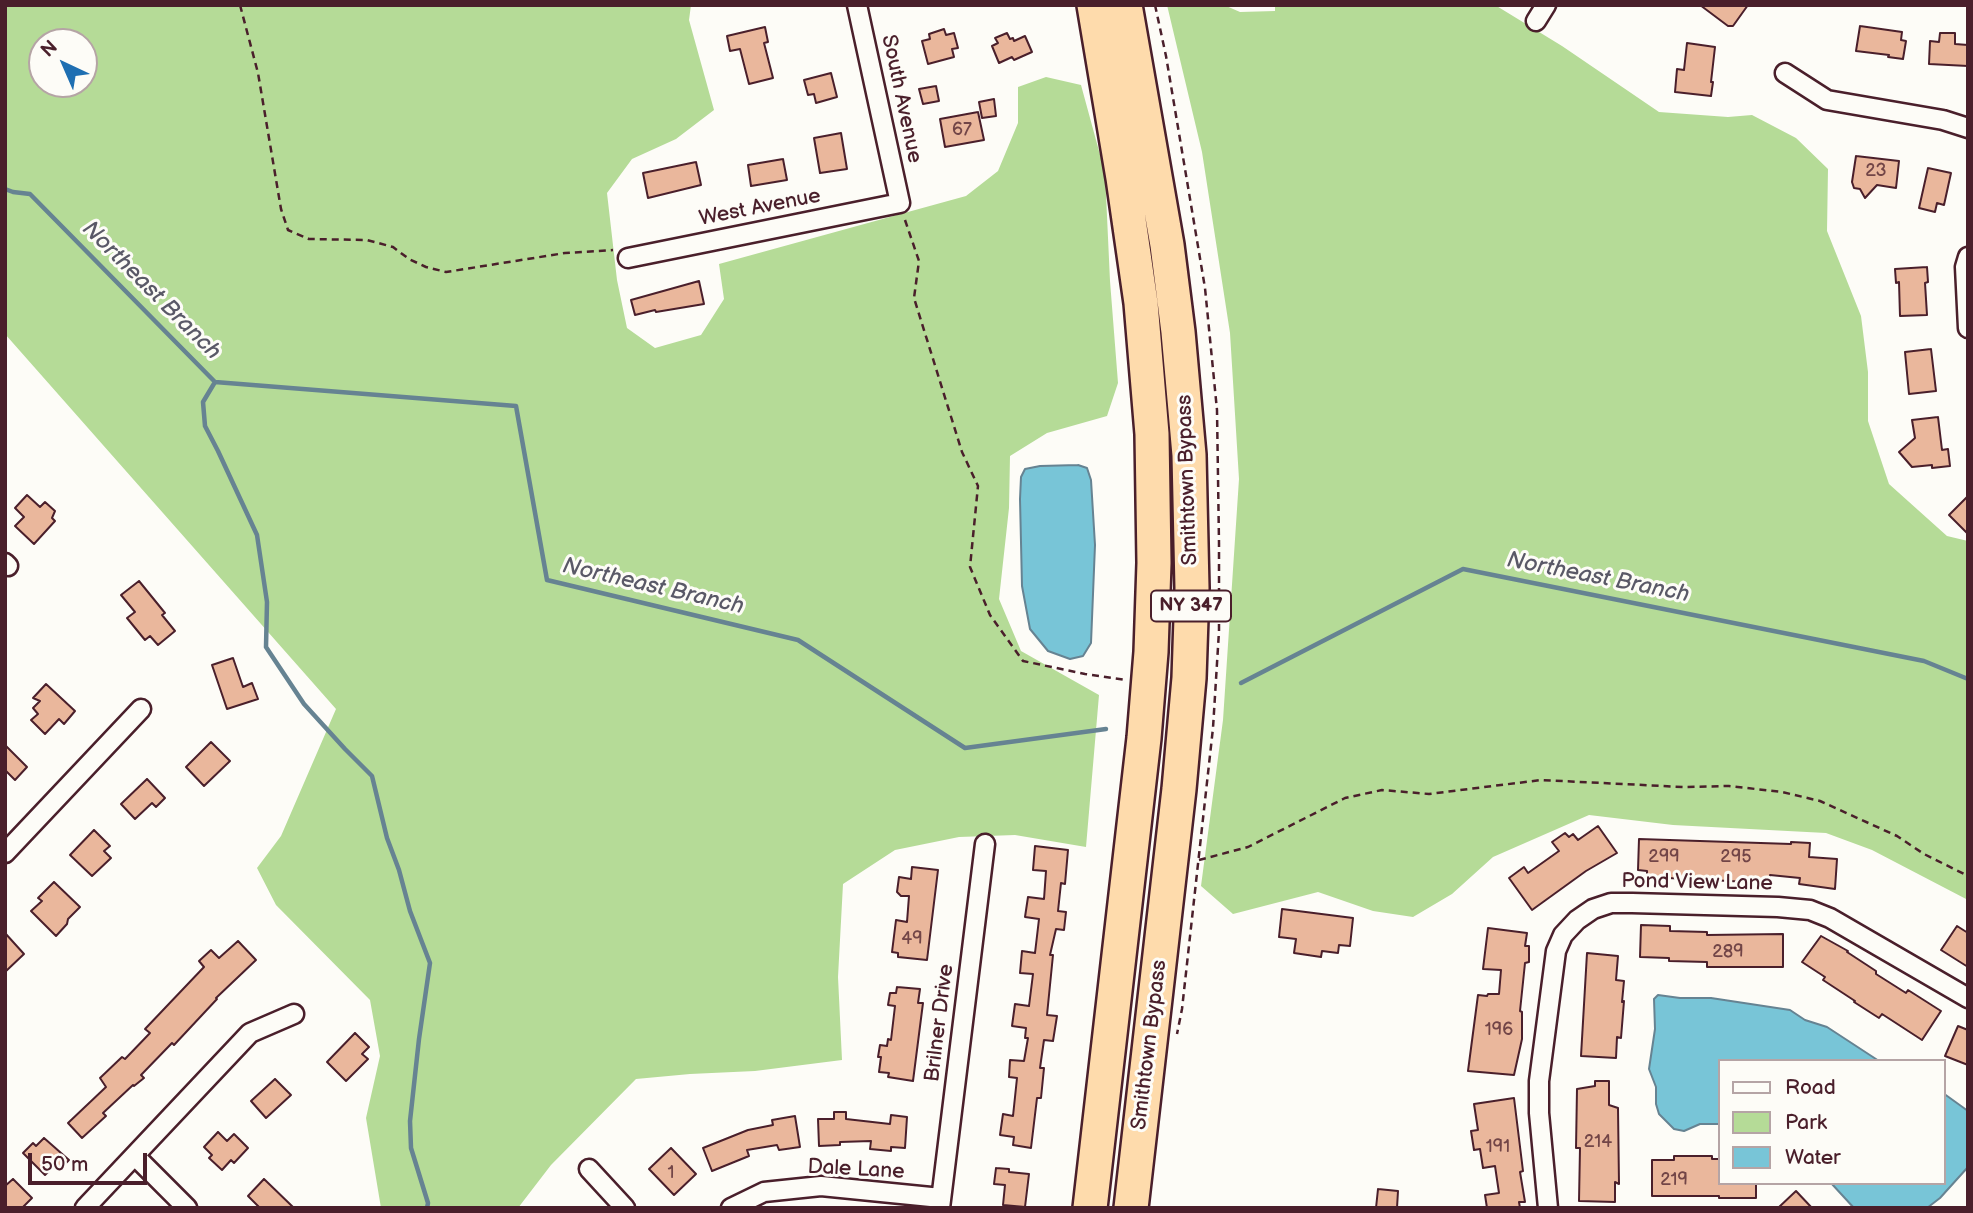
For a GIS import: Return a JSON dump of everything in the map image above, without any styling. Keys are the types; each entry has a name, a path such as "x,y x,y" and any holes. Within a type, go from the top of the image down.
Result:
{"highway":[{"name":"Smithtown Bypass","path":"1090,1208 1143,751 1153,618 1154,563 1152,434 1141,303 1094,5"},
{"name":"Smithtown Bypass","path":"1125,5 1167,246 1177,321 1189,456 1192,588 1189,678 1179,789 1131,1208"}],"street":[{"name":"South Avenue","path":"857,5 900,203"},
{"path":"1536,21 1546,5"},
{"path":"1784,73 1827,100 1943,120 1968,128"},
{"name":"West Avenue","path":"628,258 900,203"},
{"path":"1968,257 1965,267 1968,328"},
{"path":"5,853 141,709"},
{"name":"Brilner Drive","path":"941,1203 985,844"},
{"name":"Pond View Lane","path":"1548,1208 1539,1113 1539,1081 1556,951 1563,935 1577,920 1593,909 1611,903 1632,903 1778,906 1810,910 1830,918 1968,998"},
{"path":"85,1208 250,1033 294,1014"},
{"path":"135,1156 187,1208"},
{"path":"589,1169 625,1208"},
{"name":"Dale Lane","path":"730,1208 764,1192 821,1186 941,1203"}],"path":[{"path":"240,5 258,73 281,209 288,230 309,239 367,240 393,247 426,267 446,272 565,253 612,250 628,258"},
{"path":"900,203 919,261 914,298 962,452 978,486 970,567 990,615 1023,661 1126,680"},
{"path":"1199,860 1248,847 1345,798 1382,790 1429,794 1541,780 1683,787 1729,786 1782,792 1820,801 1897,835 1924,854 1968,876"},
{"path":"1188,954 1190,934"}],"green space":[{"path":"5,5 691,5 689,20 714,110 676,139 632,159 607,193 617,280 627,328 655,348 701,335 724,299 719,264 966,196 998,171 1018,123 1018,87 1046,77 1081,85 1105,173 1118,383 1107,416 1047,433 1010,456 1009,508 999,599 1021,651 1099,695 1086,847 1015,835 959,837 895,850 843,884 838,977 842,1060 755,1071 636,1079 551,1165 518,1208 381,1208 366,1118 380,1056 370,1000 276,905 257,868 281,836 336,709 5,334"},
{"path":"1167,5 1224,5 1240,12 1275,11 1275,5 1495,5 1562,46 1659,112 1728,117 1752,115 1796,138 1828,169 1827,231 1861,316 1868,372 1868,421 1889,484 1947,536 1968,541 1968,900 1872,850 1826,833 1673,825 1589,815 1493,857 1452,894 1413,917 1373,911 1318,892 1233,914 1201,886 1223,720 1239,479 1230,333 1202,152"}],"water":[{"path":"1078,465 1087,468 1091,480 1095,545 1091,643 1083,656 1070,659 1048,651 1030,629 1022,586 1020,499 1021,477 1025,469"},
{"path":"1658,995 1711,998 1790,1010 1805,1020 1827,1027 1876,1059 1717,1059 1717,1124 1700,1124 1684,1131 1674,1129 1659,1114 1656,1087 1649,1069 1655,1029 1654,999"},
{"path":"1945,1094 1968,1111 1968,1167 1940,1198 1927,1208 1854,1208 1833,1185 1945,1185"}],"building":[{"path":"1700,5 1748,5 1733,26 1728,26"},
{"path":"1860,26 1902,32 1901,40 1906,41 1903,59 1856,51"},
{"path":"765,27 768,42 764,43 773,78 749,84 740,49 730,51 727,36"},
{"path":"944,29 946,35 954,33 958,48 952,49 954,57 928,64 922,41 930,39 929,34"},
{"path":"1007,33 1014,41 1025,36 1032,52 999,63 992,46 998,43 995,38"},
{"path":"1940,33 1955,33 1955,44 1968,45 1968,66 1929,64 1930,41 1939,42"},
{"path":"1687,43 1715,47 1711,96 1675,92 1677,69 1684,70"},
{"path":"831,73 837,97 816,103 814,94 808,95 804,80"},
{"path":"936,86 939,101 923,104 919,89"},
{"path":"994,99 996,116 982,118 979,102"},
{"path":"978,112 984,140 945,147 940,119"},
{"path":"841,133 847,169 820,173 814,138"},
{"path":"1856,156 1899,161 1896,188 1877,185 1865,198 1860,189 1854,188 1852,182"},
{"path":"783,159 787,180 751,186 748,165"},
{"path":"696,162 701,185 648,198 643,173"},
{"path":"1928,168 1951,173 1944,205 1937,203 1935,212 1919,208"},
{"path":"1927,267 1927,315 1900,316 1899,282 1896,283 1895,269"},
{"path":"699,281 704,304 635,315 631,300"},
{"path":"1931,349 1936,391 1909,394 1905,352"},
{"path":"1938,417 1942,450 1948,449 1950,466 1912,467 1899,452 1915,438 1912,420"},
{"path":"27,495 40,507 45,502 55,511 52,518 55,521 34,544 15,526 24,517 15,508"},
{"path":"1968,496 1968,534 1949,515"},
{"path":"139,581 165,613 162,615 175,631 158,645 150,636 145,640 127,618 135,612 121,595"},
{"path":"233,658 243,687 252,683 258,699 227,709 212,665"},
{"path":"46,684 75,711 64,724 59,719 45,734 31,720 38,714 33,708 40,701 33,698"},
{"path":"211,742 230,761 204,786 186,767"},
{"path":"5,745 27,767 15,780 5,770"},
{"path":"147,779 165,798 156,807 152,803 135,819 121,804"},
{"path":"1598,826 1617,853 1586,871 1532,910 1509,878 1524,867 1528,873 1559,851 1552,842 1565,833 1569,837 1573,834 1578,840"},
{"path":"94,830 110,846 104,851 111,858 92,876 70,855"},
{"path":"1639,839 1810,843 1809,857 1837,859 1835,889 1799,884 1800,878 1770,875 1770,883 1647,877 1647,871 1638,870"},
{"path":"1035,846 1068,850 1065,884 1061,883 1058,911 1066,912 1064,930 1056,929 1050,955 1053,955 1047,1015 1057,1016 1053,1041 1044,1040 1040,1068 1044,1068 1041,1098 1037,1098 1031,1148 1013,1145 1014,1137 1000,1135 1003,1114 1013,1116 1017,1078 1009,1077 1010,1060 1024,1061 1028,1038 1025,1038 1026,1028 1012,1026 1015,1004 1029,1006 1033,974 1020,973 1022,951 1035,953 1039,919 1025,917 1028,897 1044,899 1046,871 1033,870"},
{"path":"912,867 938,870 927,960 898,957 898,953 892,952 896,920 907,922 909,896 901,896 897,892 899,877 911,879"},
{"path":"54,882 80,907 56,936 31,911 42,901 38,898"},
{"path":"1282,909 1353,918 1350,946 1339,945 1338,953 1322,951 1321,957 1294,953 1296,939 1279,937"},
{"path":"1641,925 1670,926 1670,931 1707,932 1707,935 1783,934 1783,967 1707,967 1707,962 1640,957"},
{"path":"1957,926 1968,933 1968,967 1941,950"},
{"path":"1488,928 1527,933 1525,946 1529,946 1529,962 1525,963 1520,1011 1522,1039 1514,1075 1468,1071 1478,995 1499,994 1501,970 1483,969"},
{"path":"5,933 24,954 5,972"},
{"path":"1821,936 1848,951 1876,971 1876,974 1906,993 1908,990 1941,1011 1922,1040 1882,1014 1879,1018 1854,1002 1823,980 1825,977 1802,962"},
{"path":"238,941 256,960 216,998 174,1045 172,1043 141,1075 144,1078 103,1113 106,1116 82,1138 68,1123 106,1087 100,1078 122,1057 125,1059 150,1033 145,1029 204,967 199,961 211,950 219,958"},
{"path":"1587,953 1618,956 1616,980 1624,981 1622,1002 1624,1001 1621,1038 1617,1037 1616,1058 1581,1056"},
{"path":"897,987 920,989 918,1003 923,1003 913,1081 888,1077 889,1073 879,1072 880,1045 887,1046 888,1039 891,1040 895,1006 888,1005 890,993 896,993"},
{"path":"1958,1026 1968,1030 1968,1065 1945,1056"},
{"path":"355,1033 369,1047 362,1054 368,1059 346,1081 327,1062"},
{"path":"275,1079 291,1095 266,1118 251,1101"},
{"path":"1595,1081 1609,1081 1609,1105 1618,1108 1619,1184 1615,1182 1615,1202 1579,1201 1577,1089 1595,1086"},
{"path":"1514,1098 1525,1202 1519,1202 1520,1208 1487,1208 1485,1195 1499,1193 1495,1166 1483,1168 1480,1149 1474,1150 1471,1131 1478,1130 1474,1104"},
{"path":"834,1112 846,1112 846,1119 890,1124 891,1115 907,1117 905,1148 891,1147 891,1151 870,1149 871,1141 819,1146 818,1119 834,1119"},
{"path":"795,1116 800,1147 779,1150 777,1145 747,1150 749,1156 712,1171 703,1148 748,1130 773,1125 772,1120"},
{"path":"218,1132 227,1141 234,1134 248,1148 234,1163 231,1160 222,1170 209,1158 212,1155 204,1147"},
{"path":"44,1138 69,1160 58,1171 53,1167 45,1175 23,1153 33,1143 36,1146"},
{"path":"671,1148 696,1174 674,1195 649,1169"},
{"path":"1674,1156 1712,1156 1712,1159 1717,1159 1717,1185 1756,1185 1756,1198 1652,1196 1652,1160 1674,1160"},
{"path":"996,1168 1029,1174 1025,1207 1003,1205 1005,1185 994,1184"},
{"path":"13,1179 32,1198 22,1208 5,1208 5,1186"},
{"path":"264,1179 294,1208 260,1208 248,1196"},
{"path":"1378,1189 1398,1191 1397,1208 1376,1208"},
{"path":"1796,1191 1812,1208 1778,1208"}],"waterway":[{"name":"Northeast Branch","path":"5,189 30,194 215,382 516,406 547,580 798,640 965,748 1106,729"},
{"path":"215,382 203,402 205,426 257,535 267,602 266,647 304,704 372,776 387,838 430,963 410,1121 411,1148 428,1203 427,1208"},
{"name":"Northeast Branch","path":"1241,683 1463,569 1924,661 1968,679"}]}
